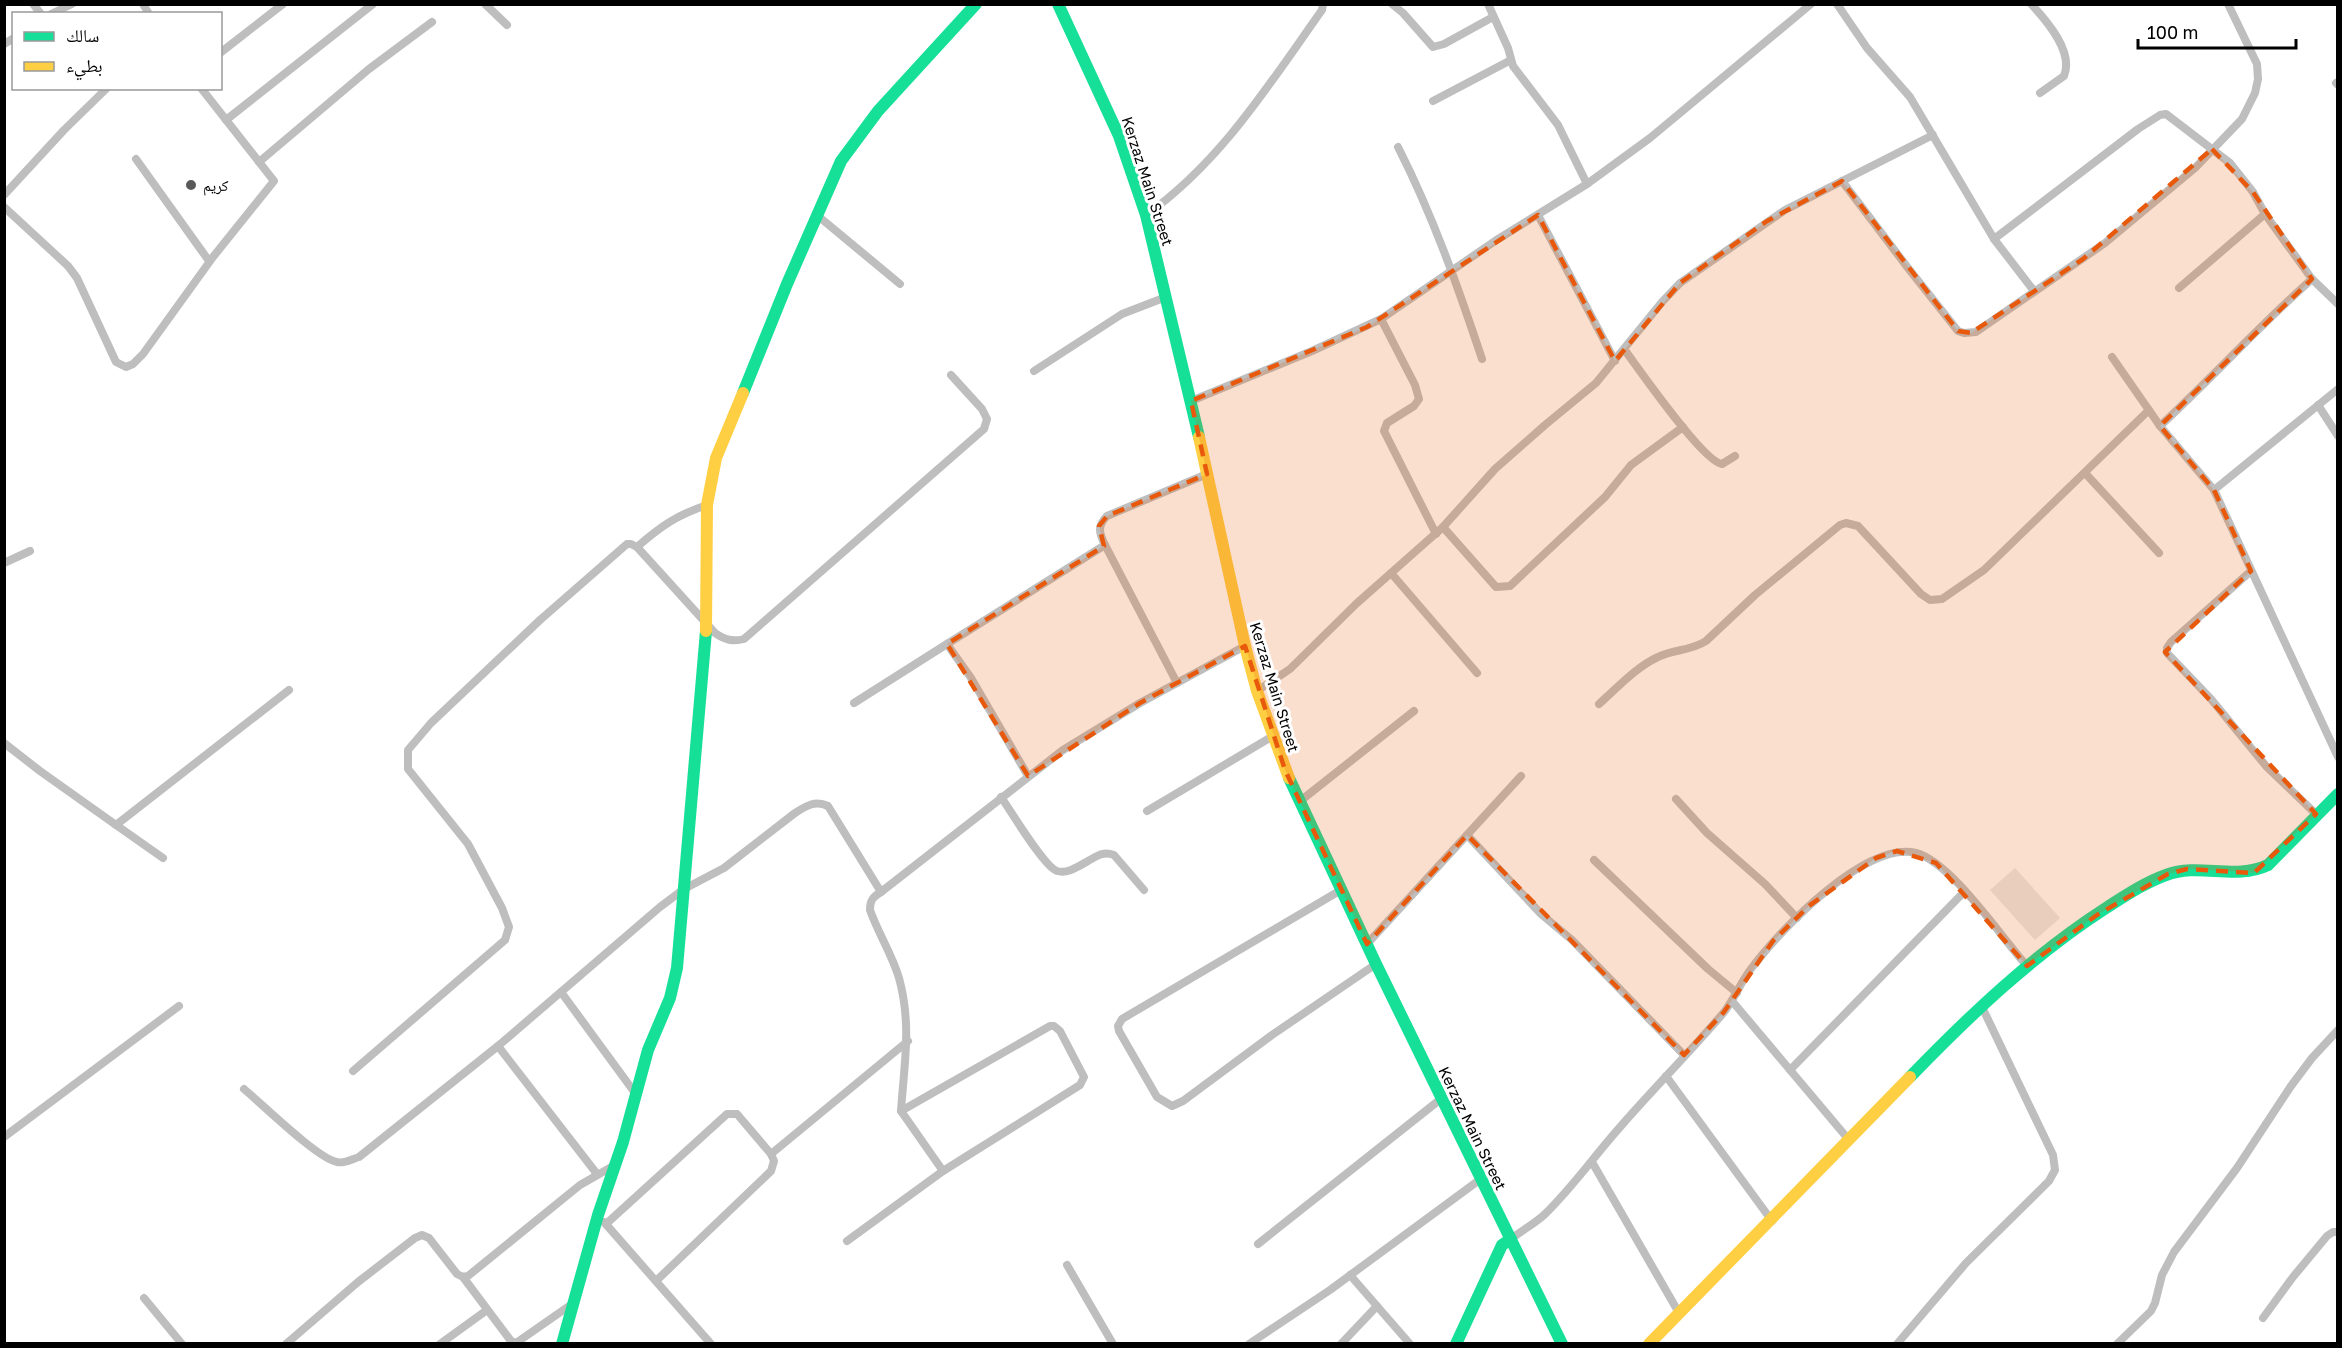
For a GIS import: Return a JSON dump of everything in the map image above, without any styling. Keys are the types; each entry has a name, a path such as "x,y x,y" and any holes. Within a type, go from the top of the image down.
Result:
{"street":[{"path":"55,12 72,4"},
{"path":"222,50 283,4"},
{"path":"226,120 373,4"},
{"path":"485,4 507,25"},
{"path":"562,1344 572,1304 602,1220 648,1050 674,984 707,624 707,505 716,458 834,175 850,148 878,111 976,4"},
{"name":"Kerzaz Main Street","path":"1058,4 1114,125 1146,215 1191,401 1245,646 1257,691 1273,736 1299,802 1376,964 1562,1344"},
{"path":"1146,215 1189,180 1229,137 1276,75 1322,9 1323,4"},
{"path":"1392,4 1433,47 1444,44 1493,17"},
{"path":"1488,4 1516,71 1558,125 1587,184"},
{"path":"1191,401 1333,342 1381,319 1495,241 1587,184 1650,138 1811,4"},
{"path":"1837,4 1867,48 1910,98 1994,239 2034,291"},
{"path":"2031,4 2049,26 2066,58 2064,76 2040,93"},
{"path":"1842,181 1958,331 1976,332 2104,243 2194,168 2242,119 2256,93 2257,64 2228,4"},
{"path":"259,162 369,69 432,22"},
{"path":"1433,101 1511,60"},
{"path":"4,195 105,90"},
{"path":"4,207 68,266 77,278 116,362 126,367 133,364 143,354 210,261 274,181 203,90"},
{"path":"1994,239 2074,176 2160,115 2169,115 2230,163 2253,192 2265,214 2312,279 2337,304"},
{"path":"1257,691 1290,669 1439,530 1495,469 1596,383 1680,283 1767,221 1933,135"},
{"path":"1398,147 1418,186 1453,270 1482,359"},
{"path":"136,159 210,261"},
{"path":"2179,288 2265,214"},
{"path":"818,216 900,284"},
{"path":"1538,216 1615,361"},
{"path":"2160,426 2267,319 2312,279"},
{"path":"1034,371 1122,314 1166,297"},
{"path":"1381,319 1415,385 1419,399 1414,406 1387,423 1384,431 1439,530 1496,587 1510,586 1605,497 1631,465 1683,427"},
{"path":"1624,350 1683,427 1717,464 1728,462 1735,456"},
{"path":"2112,357 2160,426 2214,490 2337,757"},
{"path":"353,1071 505,940 509,927 502,908 468,844 408,769 406,760 408,750 431,723 540,620 623,546 631,544 637,547 707,624 724,639 735,642 744,639 984,429 987,419 982,409 951,375"},
{"path":"2214,490 2337,389"},
{"path":"2318,405 2337,436"},
{"path":"1599,704 1648,662 1660,656 1698,647 1755,595 1840,525 1851,523 1858,526 1921,594 1930,600 1942,599 1984,570 2149,410"},
{"path":"2085,473 2159,553"},
{"path":"1177,683 1099,531 1100,525 1107,516 1207,474"},
{"path":"637,547 661,526 681,514 707,505"},
{"path":"854,703 1105,545"},
{"path":"4,563 30,551"},
{"path":"2252,571 2171,642 2167,653 2211,699 2266,766 2316,814"},
{"path":"1391,573 1477,673"},
{"path":"947,644 971,678 1028,776"},
{"path":"943,1171 901,1112 908,1041 906,1014 898,977 870,910 870,903 874,897 1064,750 1245,646"},
{"path":"116,825 289,690"},
{"path":"1299,802 1414,711"},
{"path":"1148,810 1273,736"},
{"path":"4,743 55,783 163,858"},
{"path":"1367,944 1521,776"},
{"path":"1649,1344 1982,1007 2027,966 2097,915 2128,895 2168,874 2187,869 2254,873 2268,865 2337,794"},
{"path":"1001,797 1039,854 1052,869 1058,872 1069,871 1100,854 1108,853 1114,855 1144,890"},
{"path":"1676,799 1707,833 1765,884 1797,918"},
{"path":"244,1089 319,1154 335,1162 344,1162 359,1157 498,1046 660,907 684,889 724,868 804,807 818,803 828,806 881,892"},
{"path":"1467,835 1541,914 1572,940 1684,1055"},
{"path":"1456,1344 1502,1245 1543,1216 1735,997 1753,966 1797,918 1860,867 1876,858 1897,851 1917,854 1936,863 1954,878 2027,966"},
{"path":"1594,860 1735,997 1790,1070 1849,1140"},
{"path":"1341,890 1122,1019 1119,1031 1157,1097 1172,1106 1183,1101 1272,1035 1376,964"},
{"path":"1790,1070 1965,891"},
{"path":"561,992 635,1093"},
{"path":"4,1137 179,1006"},
{"path":"1897,1344 1966,1263 2049,1182 2055,1170 2053,1155 1982,1007"},
{"path":"847,1241 943,1171 1083,1083 1084,1077 1060,1031 1050,1026 901,1112"},
{"path":"2117,1344 2151,1311 2162,1275 2174,1252 2238,1168 2312,1058 2337,1030"},
{"path":"771,1154 908,1041"},
{"path":"498,1046 597,1174"},
{"path":"1666,1076 1772,1221"},
{"path":"1258,1244 1442,1098"},
{"path":"602,1220 729,1113 737,1114 771,1154 774,1161 771,1171 656,1281"},
{"path":"1592,1161 1678,1313"},
{"path":"463,1277 468,1276 539,1217 597,1174 616,1165"},
{"path":"1249,1344 1350,1275 1482,1178"},
{"path":"602,1220 711,1344"},
{"path":"2263,1318 2327,1236 2337,1232"},
{"path":"286,1344 358,1281 422,1235 429,1238 457,1274 463,1277 515,1343 572,1304"},
{"path":"1067,1265 1113,1344"},
{"path":"1350,1275 1410,1344"},
{"path":"144,1298 182,1344"},
{"path":"1341,1344 1377,1306"},
{"path":"440,1344 487,1310"},
{"path":"698,1344 704,1336"}],"highlighted area":[{"path":"2212,149 2253,192 2312,279 2160,426 2214,490 2251,571 2165,652 2316,814 2254,873 2187,869 2168,874 2097,915 2027,966 1936,863 1897,851 1876,858 1809,906 1773,941 1724,1012 1684,1055 1467,835 1367,944 1285,770 1245,646 1140,703 1028,776 947,644 1104,546 1099,526 1107,516 1207,474 1191,401 1367,327 1538,215 1615,361 1680,283 1767,221 1842,181 1958,331 1971,333 2083,259"}],"shaded area":[{"path":"2015,868 2060,918 2035,940 1990,890"}],"traffic: fast":[{"path":"743,393 787,284 841,161 878,111 976,4"},
{"path":"1058,4 1119,136 1146,215 1199,437"},
{"path":"562,1344 598,1215 623,1142 648,1050 670,998 677,968 706,631"},
{"path":"1289,778 1376,964 1562,1344"},
{"path":"1910,1077 2003,987 2079,926 2106,908 2150,882 2179,871 2230,872 2268,865 2338,794"},
{"path":"1456,1344 1502,1245 1511,1239"}],"traffic: slow":[{"path":"706,631 707,505 716,458 743,393"},
{"path":"1199,437 1245,646 1257,691 1289,778"},
{"path":"1649,1344 1910,1077"}],"place":[{"name":"كريم","path":"191,185"}]}
